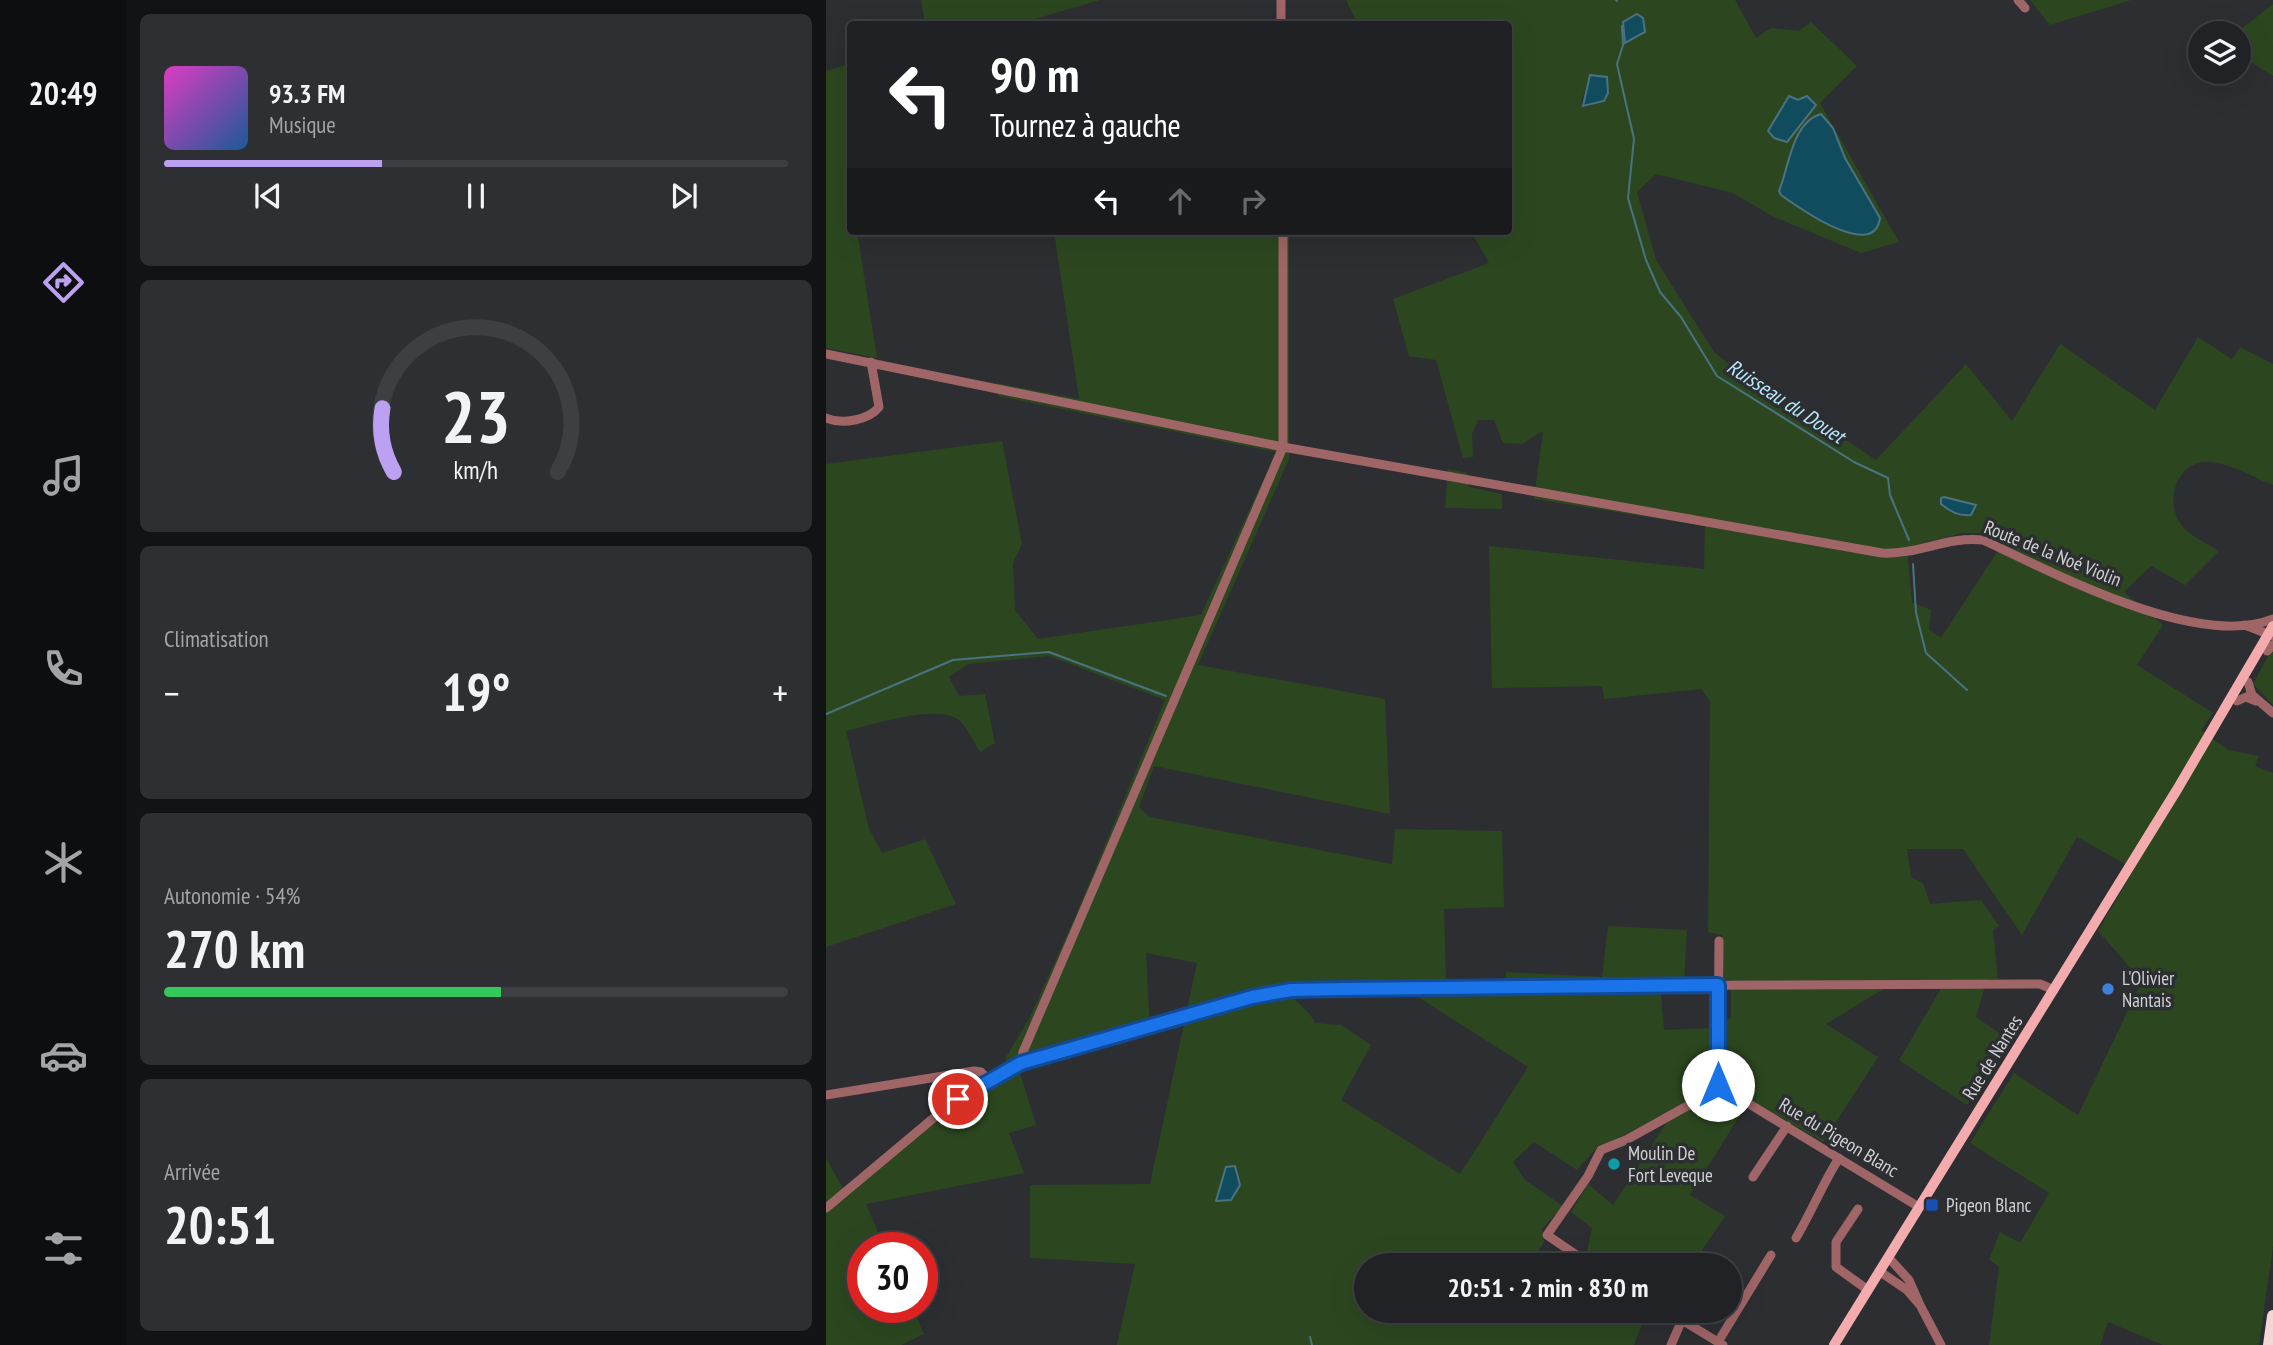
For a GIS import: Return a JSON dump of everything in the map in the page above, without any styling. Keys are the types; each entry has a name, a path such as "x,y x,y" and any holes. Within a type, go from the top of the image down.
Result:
{"highway":[{"path":"2269,1345 2273,1316"}],"main road":[{"name":"Rue de Nantes","path":"1834,1345 2178,788 2244,691 2269,637"},
{"name":"Rue de Nantes","path":"2244,691 2269,637"}],"street":[{"path":"1281,0 1281,21"},
{"path":"2018,0 2025,8"},
{"path":"1021,1063 1023,1052 1283,447 1283,235"},
{"name":"Route de la Noé Violin","path":"826,354 1283,447 1882,553 1913,552 1956,540 1983,540 2153,612 2203,624 2256,626"},
{"path":"826,418 855,419 873,415 879,407 871,362"},
{"path":"2256,626 2269,637"},
{"path":"2256,626 2269,637"},
{"path":"2244,691 2273,713"},
{"path":"1573,1253 1547,1235 1588,1177 1598,1153 1707,1095 1718,1085 1719,941"},
{"path":"826,1208 936,1116 988,1080 1021,1063 1275,991 2040,984 2054,990"},
{"path":"826,1095 974,1071 988,1080"},
{"name":"Rue du Pigeon Blanc","path":"1718,1085 1919,1207"},
{"path":"1753,1177 1787,1126"},
{"path":"1796,1238 1814,1208 1818,1192 1839,1158"},
{"path":"1858,1209 1836,1242 1836,1267 1868,1290"},
{"path":"1687,1323 1721,1343 1771,1255"},
{"path":"1888,1257 1909,1280 1941,1345"},
{"path":"1879,1271 1906,1290 1920,1305"},
{"path":"1671,1345 1681,1323"}],"green space":[{"path":"921,0 1100,0 1028,21 924,21"},
{"path":"1346,0 1735,0 1756,38 1771,28 1799,31 1811,22 1857,66 1820,103 1899,242 1861,253 1772,216 1733,193 1656,174 1637,192 1656,260 1714,352 1813,427 1819,422 1876,460 1966,364 2012,421 2060,344 2155,410 2198,337 2232,359 2240,347 2273,364 2273,485 2216,463 2197,463 2188,468 2181,475 2174,493 2176,514 2187,531 2219,551 2185,585 2151,566 2124,592 2163,625 2137,665 2213,713 2201,730 2228,750 2259,756 2255,766 2273,773 2273,1246 2259,1345 2163,1345 2108,1322 2100,1345 1989,1345 1999,1267 1989,1259 2000,1232 2020,1243 2049,1193 1970,1143 2014,1073 2078,1115 2142,981 2098,931 2134,869 2077,837 2022,935 1963,849 1907,849 1911,877 1923,883 1930,904 1981,900 1999,926 1993,930 1998,979 1987,979 1976,1017 2009,1040 1967,1105 1899,1060 1946,980 1898,980 1826,1024 1878,1057 1823,1142 1750,1099 1690,1195 1725,1216 1700,1253 1587,1253 1592,1228 1571,1212 1588,1184 1613,1205 1668,1120 1662,1115 1611,1142 1599,1145 1577,1170 1534,1142 1513,1162 1525,1180 1563,1206 1542,1229 1544,1242 1537,1253 1354,1253 1354,1323 1642,1323 1634,1345 1117,1345 1135,1264 1030,1258 1030,1185 1150,1184 1197,963 1146,953 1150,1032 1020,1073 1036,1125 1009,1133 1024,1173 866,1204 878,1232 847,1232 847,1323 919,1323 924,1334 901,1345 826,1345 826,1158 847,1196 956,1104 1004,1078 1006,1057 1029,1019 1076,915 1165,700 1049,656 968,664 949,677 959,696 985,694 995,743 980,752 962,723 949,715 920,714 846,731 869,829 882,853 925,839 956,904 826,947 826,464 1002,441 1022,544 1013,563 1015,610 1038,639 1201,615 1276,452 998,396 996,383 1079,399 1055,235 1289,235 1289,459 1198,665 1385,699 1390,814 1154,766 1139,807 1149,817 1392,864 1395,829 1502,831 1504,907 1444,909 1446,982 1287,986 1315,1023 1341,1025 1371,1045 1341,1100 1460,1174 1528,1067 1410,992 1505,991 1506,972 1602,977 1608,926 1687,930 1684,982 1660,983 1664,1030 1713,1028 1731,1018 1731,980 1724,980 1722,935 1708,932 1710,702 1702,689 1604,699 1602,686 1492,688 1489,546 1704,569 1705,526 1534,499 1543,431 1522,444 1503,443 1494,420 1478,420 1472,434 1473,457 1463,458 1436,360 1409,356 1393,299 1489,263 1473,235 1512,235 1512,21 1356,21","holes":["1639,14 1643,18 1643,35 1624,42 1623,22","1590,75 1607,77 1608,92 1603,101 1586,107 1581,103","1789,96 1798,100 1807,96 1816,105 1787,142 1770,135","1962,533 1982,533 2003,543 1941,638 1929,630 1931,610 1912,602 1907,548"]},
{"path":"2030,0 2131,0 2050,25"},
{"path":"2273,4 2273,76 2251,62 2251,21"},
{"path":"847,65 847,235 858,235 877,358 826,348 826,71"},
{"path":"1448,469 1467,473 1469,487 1502,494 1502,509 1445,508"},
{"path":"2273,647 2273,705 2253,684"}],"water":[{"path":"1637,14 1643,18 1645,32 1625,43 1623,22"},
{"path":"1590,75 1607,77 1608,93 1604,101 1583,106"},
{"path":"1789,96 1798,100 1807,96 1816,105 1787,142 1774,138 1768,131"},
{"path":"1821,114 1833,128 1845,158 1880,218 1875,230 1864,235 1835,228 1803,210 1779,191 1798,136 1811,119"},
{"path":"1941,498 1976,505 1971,515 1958,514 1941,504"},
{"path":"1235,1166 1240,1185 1231,1200 1216,1201 1226,1167"}],"waterway":[{"name":"Ruisseau du Douet","path":"1622,26 1623,45 1617,64 1634,139 1628,198 1646,260 1660,292 1681,317 1717,376 1854,462 1888,478 1890,495 1909,540"},
{"name":"Ruisseau du Douet","path":"1913,564 1916,613 1926,653 1967,690"},
{"path":"826,714 953,660 1049,652 1166,696"},
{"path":"1310,1337 1312,1345"}],"place":[{"name":"L'Olivier Nantais","path":"2108,989"},
{"name":"Moulin De Fort Leveque","path":"1614,1164"},
{"name":"Pigeon Blanc","path":"1932,1205"}],"route":[{"path":"958,1099 1021,1063 1275,991 1500,986 1718,985 1718,1085"}]}
